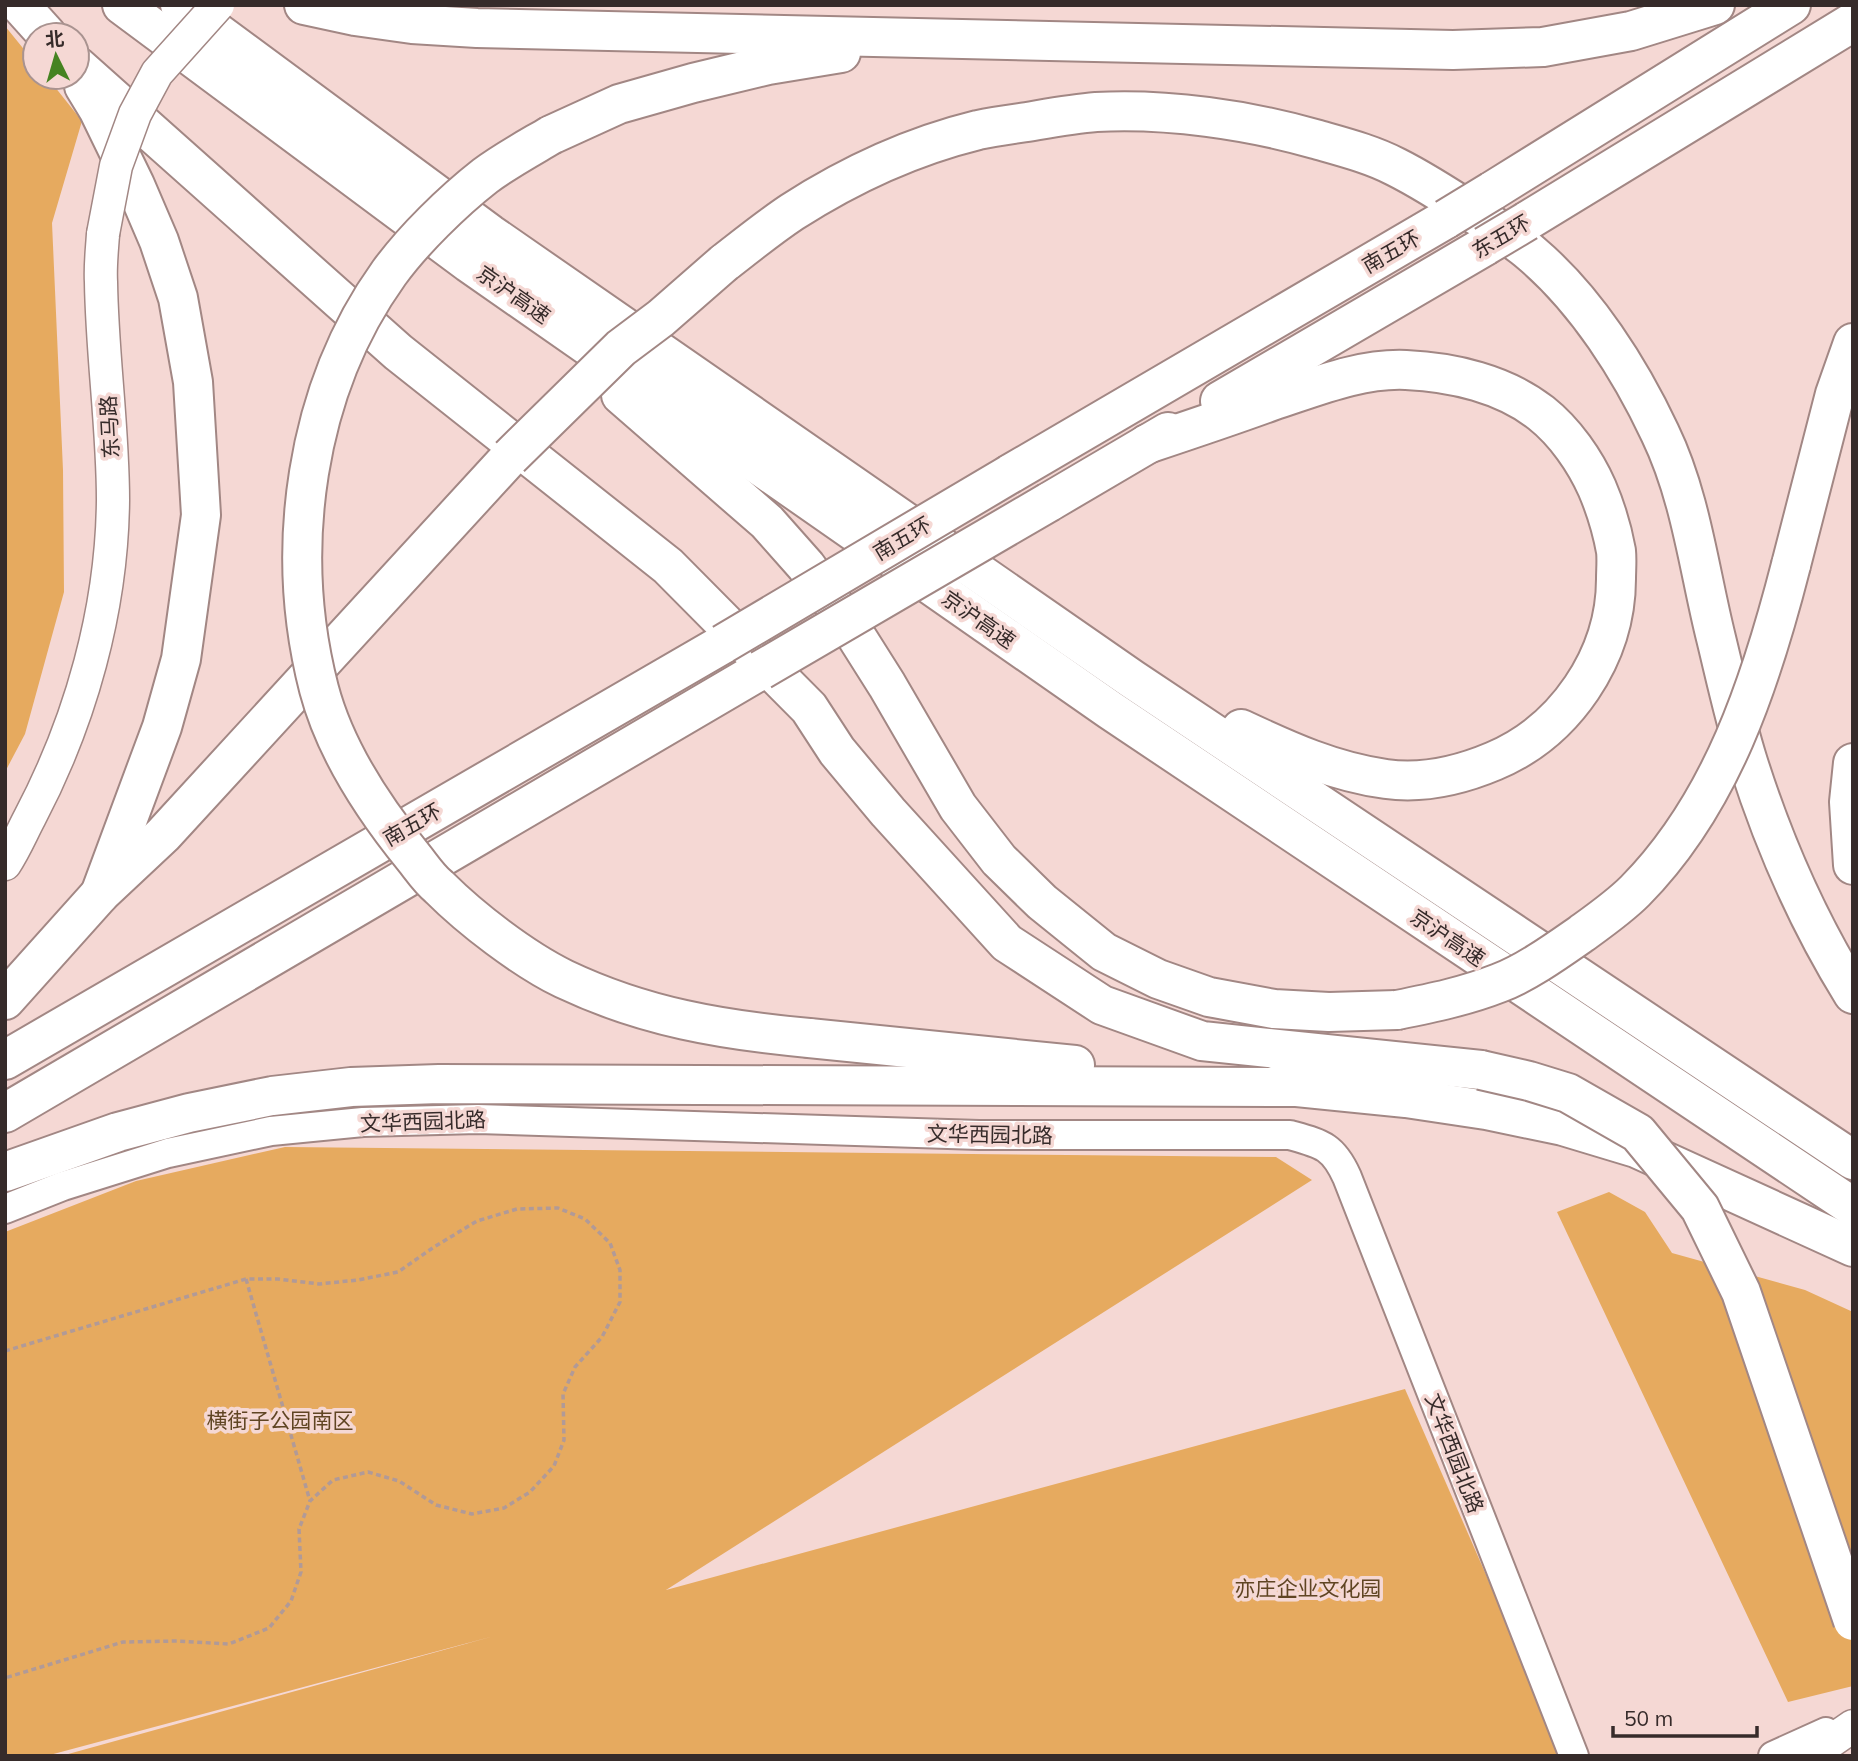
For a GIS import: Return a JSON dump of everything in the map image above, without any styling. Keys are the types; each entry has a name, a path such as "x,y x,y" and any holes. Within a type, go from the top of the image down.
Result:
{"highway":[{"path":"20,5 34,21"},
{"name":"京沪高速","path":"122,5 469,263 1110,710 1853,1207"},
{"name":"京沪高速","path":"180,5 490,234 1132,679 1853,1160"},
{"path":"304,5 412,24 477,28 1453,50 1543,47 1631,31 1715,5"},
{"name":"南五环","path":"5,1060 723,644 1446,219 1791,5"},
{"name":"东五环","path":"1147,444 1527,221 1853,22"},
{"path":"986,39 856,51 768,65 619,104 551,135 485,176 434,221 390,273 355,329 331,387 314,446 305,499 303,561 306,616 320,690 341,747 367,793 401,842 437,886 473,918 562,978 623,1004 686,1021 741,1031 1406,1098 1473,1108 1575,1130 1636,1148 1853,1247"},
{"path":"91,78 398,352 668,566 809,708 837,751 1006,943 1102,1005 1202,1041 1481,1070 1568,1093 1639,1133 1700,1208 1741,1292 1853,1621"},
{"path":"87,91 135,185 159,241 178,298 193,382 201,515 181,659 162,727 100,894"},
{"path":"5,1000 100,894 163,835 510,457 621,348 724,263 789,214 818,197 876,167 922,148 979,130 1098,112 1163,113 1230,121 1294,133 1348,148 1393,165 1438,190 1531,253 1571,293 1609,342 1663,437 1682,494 1715,635 1752,773 1787,866 1853,995"},
{"path":"469,263 767,522 806,566 851,628 958,807 999,860 1042,902 1104,952 1158,979 1235,1002 1274,1009 1329,1013 1397,1010 1452,999 1503,982 1554,953 1594,924 1634,892 1665,858 1692,821 1715,781 1754,691 1776,622 1835,394 1853,343"},
{"path":"1132,679 1300,757 1357,774 1388,779 1425,780 1474,770 1510,754 1541,734 1563,713 1587,680 1605,640 1616,600 1616,554 1607,512 1589,471 1567,439 1541,414 1506,392 1452,374 1404,370 1359,374 1147,444"},
{"name":"南五环","path":"5,1113 1147,444"},
{"path":"1853,763 1849,803 1853,864"},
{"path":"5,1172 118,1132 189,1112 272,1096 351,1087 467,1084 1301,1087"}],"main road":[{"name":"东马路","path":"5,864 44,791 68,731 91,657 111,554 111,446 100,279 103,234 116,166 135,114 157,73 218,5"},
{"path":"1804,1756 1853,1726"}],"street":[{"name":"文华西园北路","path":"5,1209 63,1186 168,1153 271,1131 363,1122 478,1119 979,1135 1290,1135 1315,1142 1330,1150 1340,1161 1348,1177 1574,1756"},
{"path":"1773,1756 1826,1732 1853,1726"}],"path":[{"path":"5,1351 246,1279 278,1279 319,1284 398,1272 477,1221 517,1209 558,1208 585,1219 610,1243 620,1270 620,1302 601,1337 575,1367 563,1394 564,1440 554,1466 530,1492 505,1508 472,1514 436,1505 399,1481 368,1472 333,1480 310,1501 299,1529 301,1572 291,1601 269,1629 229,1644 123,1642 5,1678"},
{"path":"246,1279 310,1501"}],"green space":[{"path":"5,26 21,46 21,91 58,91 82,121 52,223 63,470 64,592 25,734 5,772"},
{"name":"横街子公园南区","path":"285,1147 1276,1157 1312,1180 666,1590 1405,1389 1565,1756 61,1756 494,1636 46,1756 5,1756 5,1232 136,1181"},
{"path":"1609,1192 1645,1212 1672,1253 1805,1290 1853,1312 1853,1686 1788,1702 1557,1212"}],"park label":[{"name":"亦庄企业文化园","path":"1308,1588"}]}
